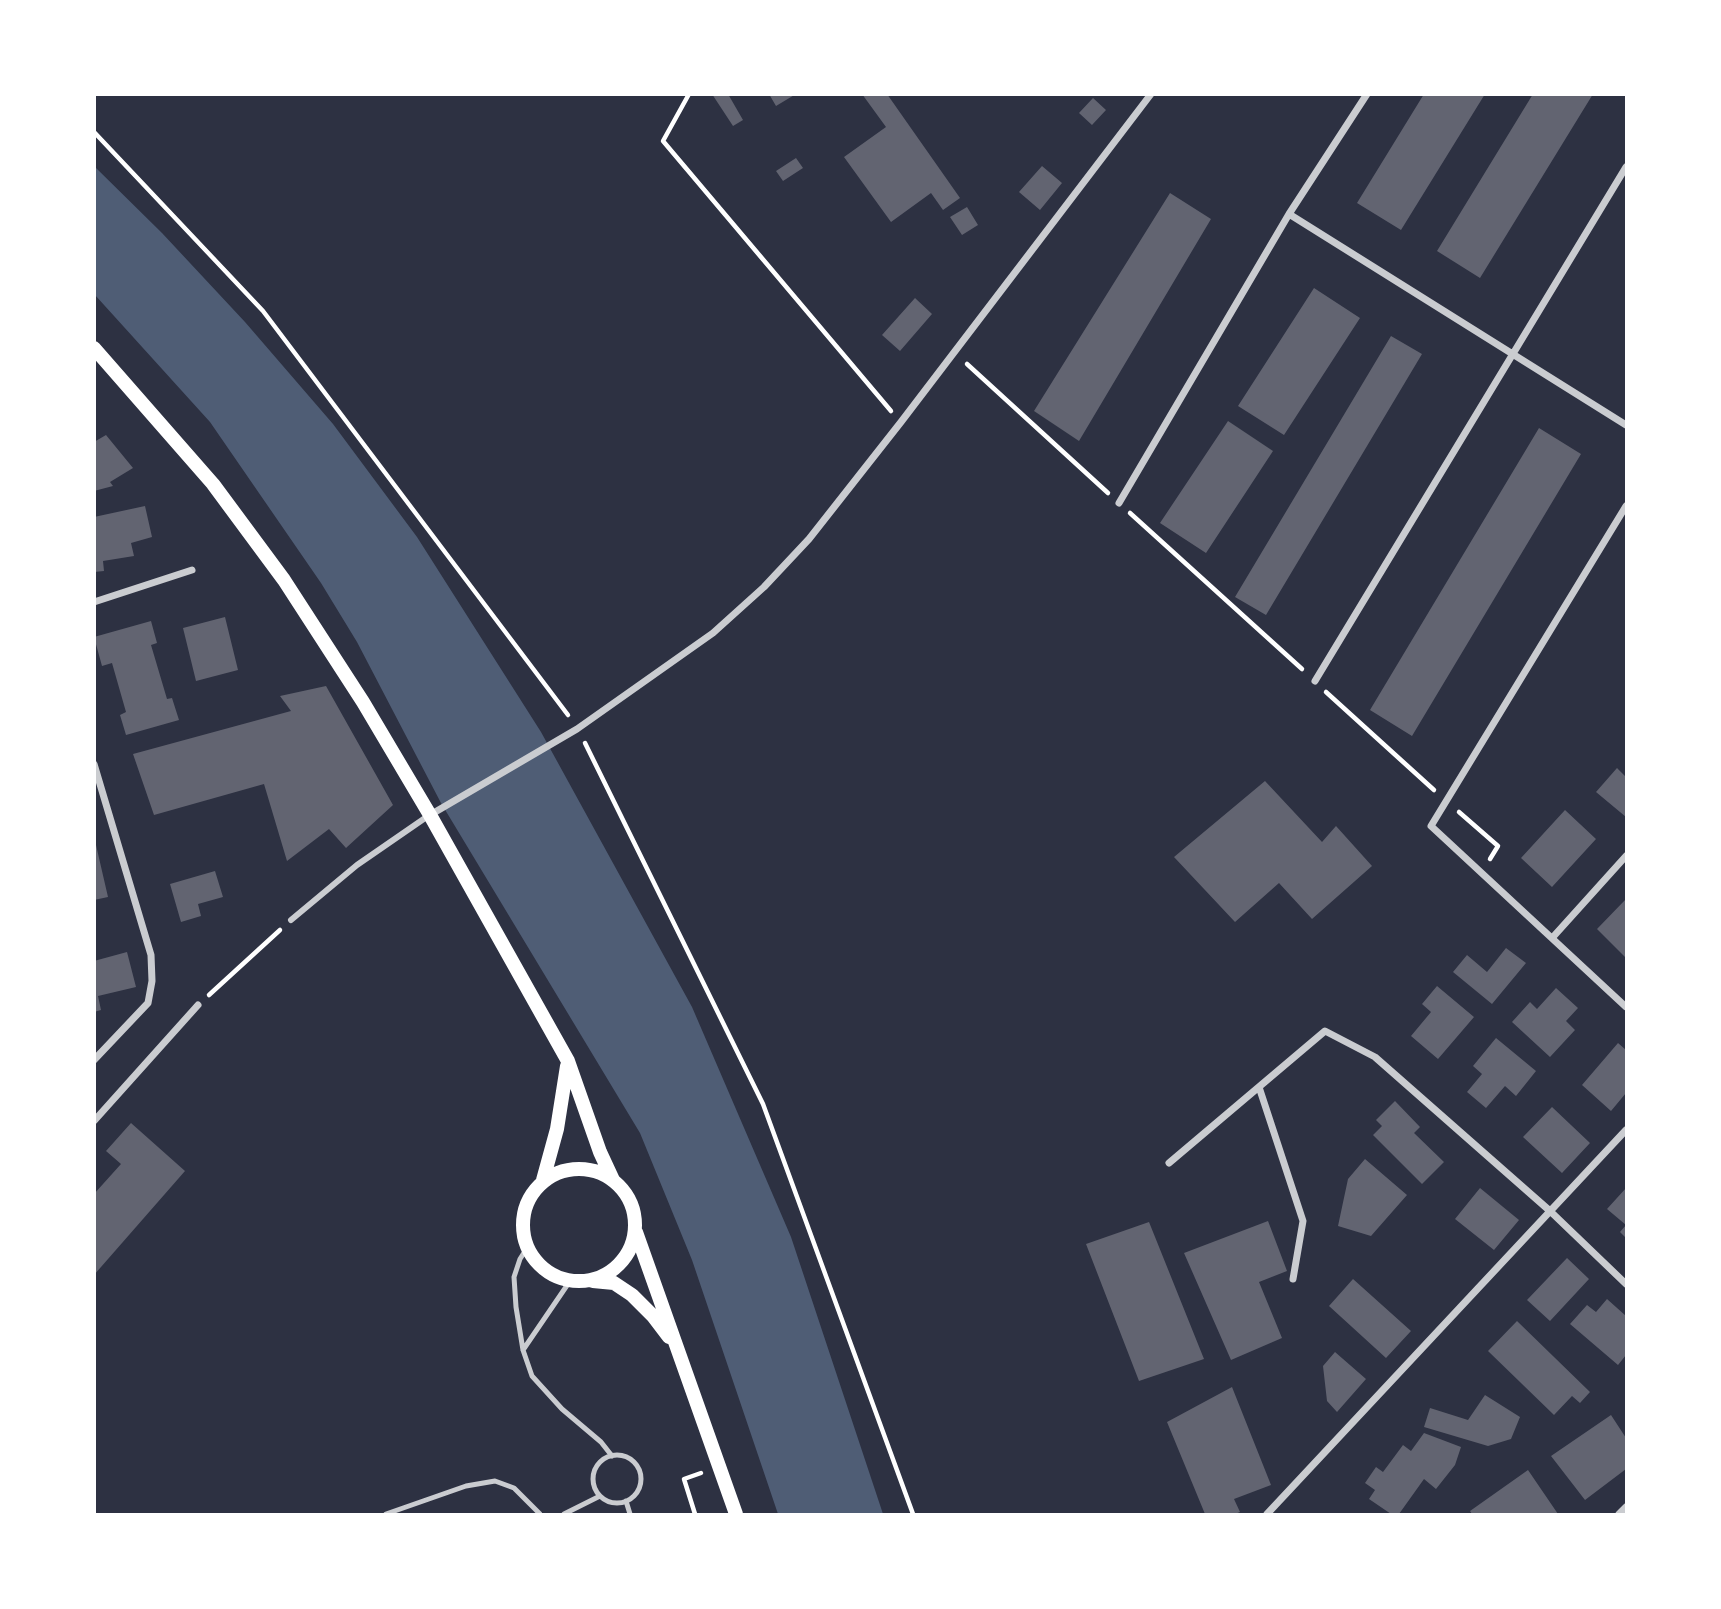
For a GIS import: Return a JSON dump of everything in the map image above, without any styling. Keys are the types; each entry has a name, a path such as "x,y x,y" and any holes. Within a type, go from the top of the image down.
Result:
{"main road":[{"path":"94,348 212,484 284,580 437,812 568,1061 600,1153 613,1180 626,1194 634,1211 642,1252 736,1514"},
{"path":"543,1180 557,1129 568,1061"},
{"path":"613,1180 597,1171 579,1168 560,1171 543,1180 531,1194 523,1211 522,1230 527,1248 537,1263 552,1275 570,1281 614,1283 632,1295 653,1316 678,1349"},
{"path":"588,1281 606,1275 621,1263 631,1248 636,1229"}],"street":[{"path":"290,920 357,865 437,812 573,731 713,633 764,587 809,539 901,422 1150,94"},
{"path":"1119,503 1289,214 1367,94"},
{"path":"1315,681 1626,167"},
{"path":"1289,214 1626,425"},
{"path":"1626,506 1431,825 1626,1007"},
{"path":"94,602 192,570"},
{"path":"94,764 151,955 152,981 148,1003 94,1060"},
{"path":"1553,937 1626,856"},
{"path":"94,1121 198,1005"},
{"path":"1169,1163 1325,1031 1375,1057 1550,1211 1626,1284"},
{"path":"1259,1087 1303,1221 1293,1279"},
{"path":"1267,1514 1626,1130"},
{"path":"1619,1514 1626,1507"}],"lane":[{"path":"527,1248 514,1278 523,1349 532,1376 562,1409 601,1442 612,1456"},
{"path":"523,1349 570,1281"},
{"path":"612,1456 627,1458 638,1469 640,1476 637,1491 626,1501 610,1502 600,1496 594,1485 594,1470 604,1458 612,1456"},
{"path":"386,1514 466,1486 495,1481 514,1488 540,1514"},
{"path":"564,1514 600,1496"},
{"path":"626,1501 630,1514"}],"path":[{"path":"689,94 663,141 901,422"},
{"path":"94,132 263,312 566,711 573,731 590,751 763,1104 914,1513"},
{"path":"953,352 1498,846 1482,872"},
{"path":"198,1005 290,920"},
{"path":"695,1514 684,1479 720,1468"}],"water":[{"path":"94,166 162,233 245,322 333,424 417,537 541,732 692,1007 791,1237 883,1514 778,1514 692,1260 640,1133 441,803 357,642 321,583 210,422 95,295"}],"building":[{"path":"712,94 728,94 743,120 733,126"},
{"path":"769,94 796,94 776,106"},
{"path":"862,94 887,94 960,198 943,210 931,193 891,222 844,157 886,127"},
{"path":"1424,94 1485,94 1401,230 1357,203"},
{"path":"1533,94 1593,94 1480,278 1437,251"},
{"path":"1093,98 1106,110 1092,125 1079,113"},
{"path":"796,158 803,168 783,181 776,171"},
{"path":"1042,166 1062,183 1040,210 1019,192"},
{"path":"1170,193 1211,219 1079,441 1034,411"},
{"path":"967,207 978,225 962,235 950,217"},
{"path":"1314,288 1360,318 1284,435 1238,406"},
{"path":"915,298 932,314 900,351 882,335"},
{"path":"1391,336 1422,354 1266,615 1235,597"},
{"path":"1228,421 1273,451 1206,553 1160,523"},
{"path":"1539,428 1581,454 1412,736 1370,710"},
{"path":"106,435 133,468 110,482 113,486 94,491 94,442"},
{"path":"145,506 152,537 131,543 134,556 103,561 104,571 94,572 94,517"},
{"path":"225,617 238,670 196,681 183,628"},
{"path":"151,621 157,643 151,645 167,699 172,698 179,720 126,735 120,715 126,712 112,663 102,666 94,637"},
{"path":"326,686 393,805 346,848 329,829 287,861 264,784 154,815 133,754 291,711 280,696"},
{"path":"1617,768 1626,777 1626,817 1596,792"},
{"path":"1265,781 1322,842 1336,826 1372,866 1312,919 1279,883 1235,922 1174,857"},
{"path":"1565,810 1596,839 1552,887 1521,858"},
{"path":"96,845 108,897 94,900 94,846"},
{"path":"215,871 223,897 198,904 201,916 181,922 170,884"},
{"path":"1626,899 1626,958 1597,929"},
{"path":"1506,948 1526,963 1492,1004 1453,972 1467,955 1487,972"},
{"path":"127,952 136,987 98,996 101,1010 94,1012 94,961"},
{"path":"1437,986 1474,1017 1438,1059 1411,1036 1431,1012 1422,1004"},
{"path":"1556,988 1578,1008 1566,1021 1575,1030 1550,1057 1512,1022 1530,1002 1537,1009"},
{"path":"1496,1038 1536,1071 1516,1096 1505,1086 1486,1108 1467,1092 1482,1074 1473,1066"},
{"path":"1618,1043 1626,1050 1626,1093 1611,1111 1582,1085"},
{"path":"1395,1101 1420,1127 1414,1133 1444,1162 1422,1184 1373,1135 1382,1126 1376,1120"},
{"path":"1552,1107 1590,1143 1562,1173 1523,1137"},
{"path":"131,1123 185,1171 94,1275 94,1194 121,1164 106,1151"},
{"path":"1365,1159 1407,1195 1371,1236 1338,1226 1348,1179"},
{"path":"1480,1188 1519,1220 1494,1250 1455,1219"},
{"path":"1626,1188 1626,1225 1607,1209"},
{"path":"1268,1221 1287,1271 1259,1282 1282,1338 1231,1360 1184,1253"},
{"path":"1149,1222 1204,1359 1139,1381 1086,1244"},
{"path":"1626,1225 1626,1238 1620,1232"},
{"path":"1567,1258 1589,1279 1550,1321 1527,1300"},
{"path":"1353,1279 1411,1331 1386,1358 1329,1306"},
{"path":"1607,1299 1626,1316 1626,1355 1618,1365 1570,1324 1587,1305 1596,1312"},
{"path":"1517,1321 1590,1392 1580,1403 1572,1396 1554,1415 1488,1351"},
{"path":"1335,1352 1366,1379 1337,1412 1327,1401 1323,1366"},
{"path":"1232,1387 1271,1485 1234,1499 1240,1512 1205,1514 1167,1422"},
{"path":"1485,1395 1520,1417 1511,1439 1488,1446 1424,1427 1430,1408 1468,1420"},
{"path":"1611,1415 1626,1438 1626,1469 1585,1500 1551,1456"},
{"path":"1424,1433 1461,1447 1455,1465 1436,1489 1424,1479 1399,1514 1391,1514 1369,1499 1375,1490 1365,1483 1376,1467 1383,1472 1403,1445 1411,1451"},
{"path":"1528,1470 1558,1514 1472,1514 1470,1511"}]}
